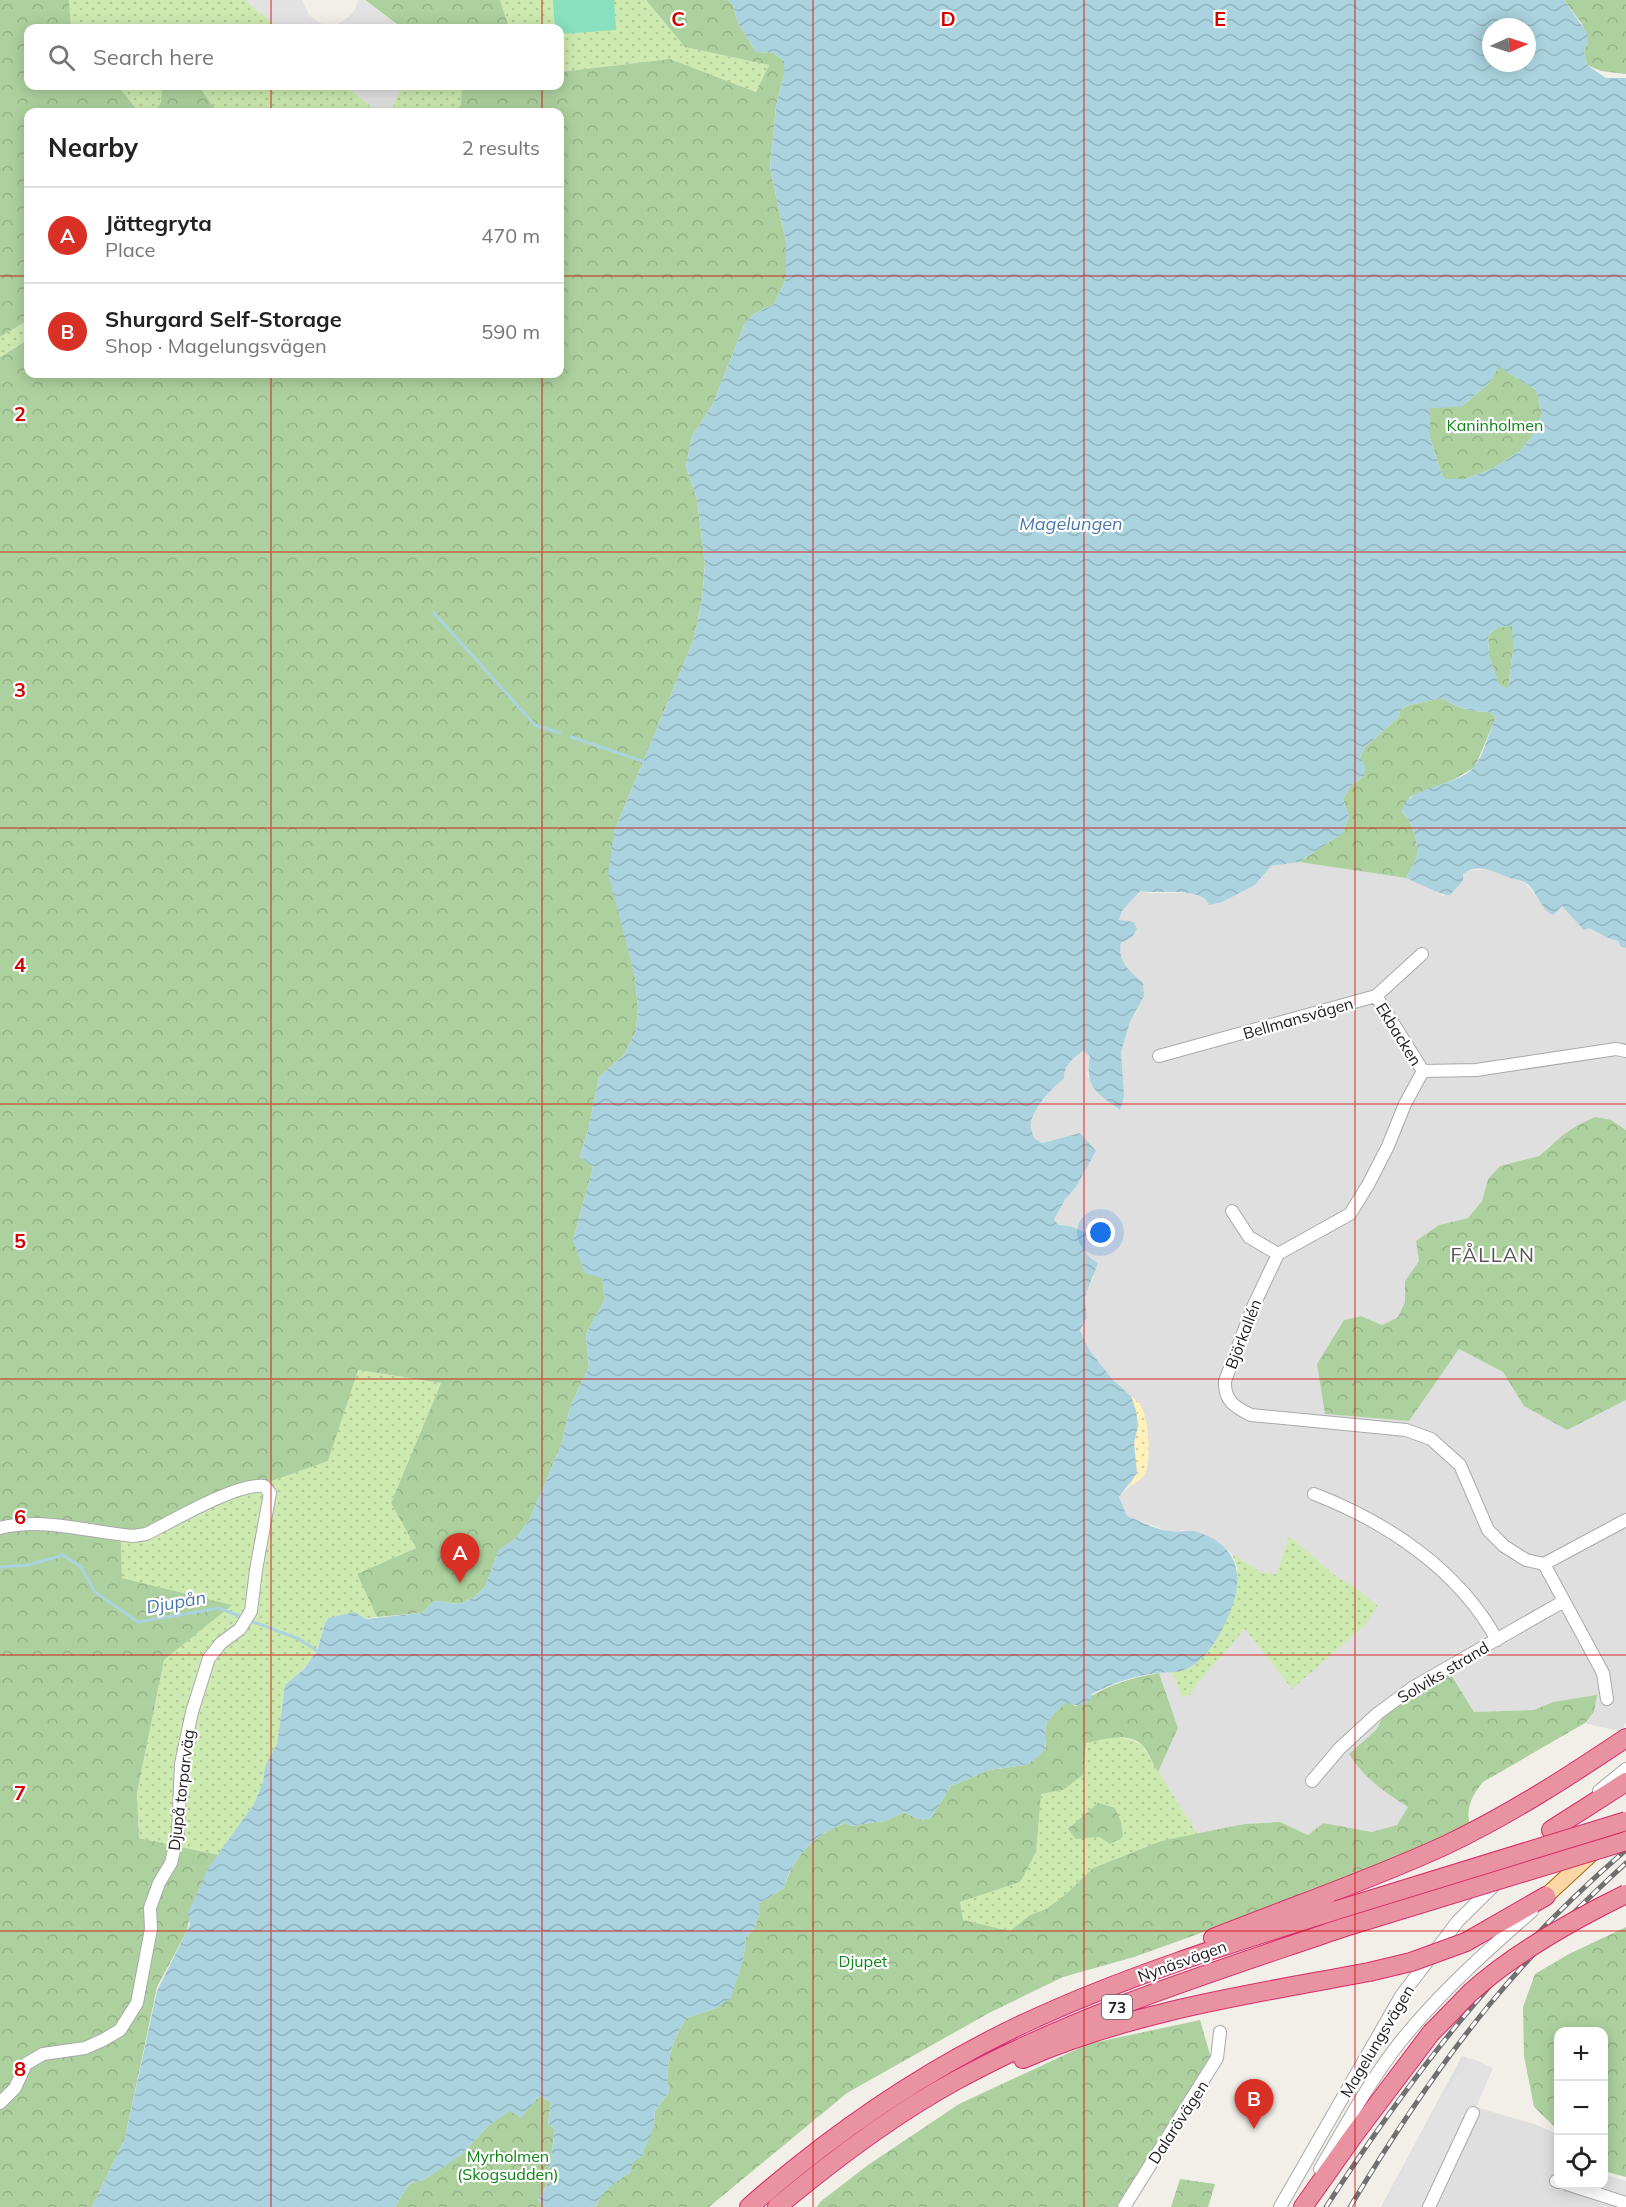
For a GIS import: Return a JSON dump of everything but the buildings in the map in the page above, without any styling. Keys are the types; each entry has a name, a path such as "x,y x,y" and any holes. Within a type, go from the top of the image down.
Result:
{"highway":[{"path":"1334,1901 1512,1810 1626,1738"},
{"path":"1551,1830 1626,1782"},
{"name":"Nynäsvägen","path":"749,2207 825,2144 936,2070 1024,2024 1078,2000 1334,1901 1626,1822"},
{"name":"Nynäsvägen","path":"777,2207 903,2112 955,2081 1087,2018 1342,1928 1626,1841"},
{"path":"1301,2207 1431,2033 1471,1992 1522,1954 1583,1915 1626,1894"},
{"path":"903,2112 1039,2052 1142,2018 1411,1962 1466,1942 1546,1896"}],"main road":[{"name":"Magelungsvägen","path":"1546,1896 1626,1822"}],"street":[{"name":"Bellmansvägen","path":"1159,1056 1376,996 1422,954"},
{"name":"Ekbacken","path":"1376,996 1423,1071"},
{"path":"1232,1211 1249,1237 1278,1254 1350,1214 1388,1146 1412,1089 1423,1071 1476,1070 1616,1049 1626,1052"},
{"name":"Björkallén","path":"1278,1254 1263,1283 1228,1370 1225,1392 1230,1400 1238,1409 1251,1415 1406,1430 1431,1439 1460,1465 1488,1530 1504,1546 1526,1560 1544,1564"},
{"name":"Djupå torparväg","path":"0,1528 18,1524 46,1523 132,1536 146,1534 230,1492 248,1486 264,1486 270,1493 251,1611 240,1629 221,1643 209,1658 192,1712 181,1764 178,1834 171,1863 159,1883 150,1908 151,1929 136,2003 120,2030 103,2040 85,2048 43,2054 26,2064 15,2088 0,2103"},
{"name":"Solviks strand","path":"1314,1494 1346,1506 1418,1550 1459,1588 1486,1621 1497,1640"},
{"path":"1607,1699 1604,1674 1544,1564 1626,1520"},
{"name":"Solviks strand","path":"1312,1781 1340,1748 1377,1714 1412,1688 1564,1600"},
{"name":"Magelungsvägen","path":"1280,2207 1401,1996 1458,1922 1551,1830 1626,1769"},
{"name":"Magelungsvägen","path":"1301,2207 1365,2091 1408,2031 1452,1982 1546,1896"},
{"name":"Dalarövägen","path":"1124,2207 1213,2066 1217,2058 1220,2032"},
{"path":"1429,2207 1473,2113"},
{"path":"1583,2189 1626,2203"}],"shaded area":[{"path":"245,0 302,0 309,15 322,24 274,24"},
{"path":"358,0 363,0 396,24 338,24 355,10"},
{"path":"351,90 400,90 392,108 373,108"},
{"path":"1299,862 1406,878 1425,884 1443,896 1463,882 1463,874 1467,871 1491,869 1525,883 1545,907 1562,906 1584,929 1589,927 1608,938 1619,941 1621,947 1626,948 1626,1130 1621,1126 1550,1145 1539,1156 1500,1166 1488,1179 1482,1201 1468,1218 1439,1225 1405,1281 1405,1302 1398,1317 1382,1325 1361,1316 1345,1320 1317,1364 1326,1414 1409,1421 1459,1349 1503,1372 1524,1406 1567,1430 1626,1400 1626,1722 1622,1732 1585,1723 1594,1712 1553,1702 1535,1710 1474,1712 1450,1671 1384,1715 1376,1730 1349,1754 1389,1795 1408,1807 1398,1825 1372,1832 1323,1823 1308,1835 1280,1822 1244,1824 1198,1835 1158,1772 1178,1728 1159,1673 1182,1671 1238,1569 1232,1554 1219,1543 1198,1533 1185,1530 1170,1532 1127,1516 1119,1497 1129,1487 1131,1396 1113,1380 1090,1351 1080,1329 1087,1318 1085,1297 1094,1277 1084,1251 1087,1233 1070,1226 1059,1225 1054,1221 1066,1198 1076,1187 1086,1141 1080,1133 1042,1143 1034,1138 1030,1124 1035,1111 1056,1084 1064,1079 1063,1071 1068,1064 1083,1051 1090,1056 1087,1075 1110,1103 1120,1110 1121,1052 1130,1022 1137,1011 1130,972 1121,961 1120,950 1121,943 1132,937 1119,921 1122,911 1140,891 1194,893 1207,901 1209,905 1255,885 1271,866"},
{"path":"1462,2056 1493,2068 1476,2107 1554,2132 1554,2189 1584,2189 1626,2207 1381,2207"},
{"path":"1471,2058 1493,2068 1429,2207 1382,2207 1441,2098"},
{"path":"1608,2176 1626,2181 1626,2204 1580,2189 1608,2189"}],"green space":[{"path":"0,0 69,0 71,24 24,24 24,90 121,90 136,108 24,108 24,322 0,337"},
{"path":"69,0 245,0 274,24 71,24"},
{"path":"365,0 500,0 508,24 397,24"},
{"path":"500,0 646,0 685,47 769,65 756,92 670,59 564,72 564,24 506,24"},
{"path":"553,0 614,0 616,30 564,34 564,24 555,24"},
{"path":"646,0 728,0 733,5 738,23 756,52 774,53 784,61 784,74 776,106 770,168 786,242 786,279 774,304 754,314 745,323 712,406 692,436 686,466 697,499 705,564 702,599 694,639 614,832 623,927 635,977 638,1008 636,1031 624,1055 599,1077 580,1157 593,1167 573,1241 602,1278 605,1299 586,1334 589,1367 570,1407 562,1443 530,1519 515,1539 499,1550 485,1587 473,1598 459,1604 434,1601 422,1613 377,1617 357,1574 416,1548 391,1503 441,1383 358,1370 328,1461 121,1535 122,1578 232,1605 164,1660 137,1793 139,1838 219,1855 191,1908 187,1931 157,1987 125,2138 92,2207 0,2207 0,357 24,342 24,378 564,378 564,108 458,108 461,105 462,90 564,90 564,72 670,59 756,92 769,65 685,47"},
{"path":"1564,0 1626,0 1626,74 1601,71 1587,65 1584,52 1588,41 1582,24"},
{"path":"121,90 162,90 161,102 157,108 136,108"},
{"path":"162,90 202,90 214,108 157,108 161,102"},
{"path":"202,90 351,90 373,108 214,108"},
{"path":"400,90 462,90 461,105 458,108 392,108"},
{"path":"24,322 24,342 0,357 0,337"},
{"name":"Kaninholmen","path":"1498,366 1536,390 1542,414 1532,436 1521,450 1492,469 1465,479 1445,480 1430,438 1430,407 1461,407 1490,382"},
{"path":"1513,626 1513,651 1508,689 1499,685 1489,656 1488,636 1498,627"},
{"path":"1441,698 1464,708 1489,712 1496,717 1475,767 1455,779 1410,797 1402,812 1412,828 1417,853 1406,878 1299,862 1343,833 1349,816 1343,799 1351,786 1364,776 1360,757 1365,747 1398,718 1400,711 1406,706"},
{"path":"1595,1117 1611,1120 1626,1130 1626,1400 1567,1430 1524,1406 1503,1372 1459,1349 1409,1421 1325,1414 1317,1364 1344,1320 1361,1316 1382,1325 1398,1317 1405,1302 1405,1281 1419,1261 1416,1241 1439,1225 1468,1218 1482,1201 1488,1179 1500,1166 1539,1156 1563,1135"},
{"name":"Djupån","path":"357,1370 441,1383 391,1503 416,1548 357,1574 377,1617 325,1623 316,1652 307,1665 285,1685 277,1745 265,1766 263,1782 254,1804 219,1855 139,1838 137,1793 164,1660 231,1605 122,1578 121,1535 328,1461"},
{"path":"1289,1536 1337,1577 1353,1586 1378,1606 1364,1626 1292,1689 1244,1628 1190,1695 1182,1697 1172,1672 1182,1671 1238,1569 1232,1554 1262,1573 1277,1574"},
{"name":"Djupet","path":"1449,1671 1474,1712 1534,1710 1553,1702 1597,1695 1594,1712 1585,1723 1483,1782 1471,1802 1470,1824 1431,1845 1265,1910 1134,1957 1063,1977 989,2013 847,2093 709,2207 596,2207 605,2191 630,2173 632,2162 654,2126 655,2111 669,2092 670,2054 676,2036 686,2018 716,2008 743,1961 746,1937 754,1929 760,1912 760,1903 784,1888 800,1856 807,1847 825,1833 846,1823 850,1826 885,1821 904,1812 920,1820 931,1818 951,1786 989,1770 1026,1765 1046,1748 1045,1733 1048,1722 1066,1702 1076,1706 1116,1684 1159,1673 1178,1728 1158,1772 1143,1746 1137,1741 1116,1738 1086,1743 1083,1775 1063,1790 1041,1794 1036,1852 1020,1882 960,1902 963,1920 1010,1931 1030,1915 1046,1909 1065,1895 1093,1868 1161,1841 1244,1824 1280,1822 1308,1835 1323,1823 1372,1832 1397,1825 1408,1807 1375,1784 1349,1754 1376,1730 1384,1715 1415,1691"},
{"path":"1117,1737 1133,1740 1142,1745 1198,1835 1161,1841 1093,1868 1065,1895 1046,1909 1030,1915 1010,1931 962,1920 960,1902 1020,1882 1037,1819 1041,1794 1063,1790 1085,1742","holes":["1098,1803 1110,1844 1099,1837 1068,1829"]},
{"path":"1098,1803 1115,1808 1121,1822 1123,1837 1110,1844 1099,1837 1076,1839 1068,1829"},
{"path":"1626,1927 1626,2177 1608,2172 1608,2027 1554,2027 1554,2126 1534,2107 1524,2056 1523,2007 1535,1974 1569,1954"},
{"path":"1200,2020 1211,2058 1118,2207 817,2207 820,2202 868,2165 959,2104 1088,2044"},
{"name":"Myrholmen (Skogsudden)","path":"539,2096 551,2102 548,2123 555,2130 547,2185 538,2200 545,2207 395,2207 409,2184 425,2179 462,2154 489,2125 510,2110 521,2117"},
{"path":"1180,2179 1215,2184 1208,2207 1171,2207"}],"sand":[{"path":"1131,1396 1144,1412 1149,1452 1144,1476 1129,1487 1137,1473 1134,1443 1138,1425"}],"water":[{"name":"Magelungen","path":"728,0 1564,0 1587,33 1588,41 1584,52 1587,65 1606,78 1626,78 1626,948 1621,947 1618,941 1589,928 1584,930 1562,906 1553,915 1549,913 1526,883 1491,871 1474,869 1468,871 1463,874 1463,881 1450,895 1406,878 1416,859 1417,847 1412,828 1402,812 1405,803 1422,791 1468,773 1478,762 1484,750 1496,717 1489,712 1464,708 1441,698 1406,706 1400,711 1398,718 1365,747 1360,757 1365,766 1364,776 1351,786 1343,799 1349,816 1343,833 1299,862 1271,866 1255,885 1222,902 1209,905 1197,895 1188,893 1140,891 1122,911 1119,920 1134,922 1137,929 1132,937 1121,943 1120,950 1126,966 1143,983 1144,996 1130,1022 1121,1052 1124,1096 1120,1110 1094,1088 1089,1075 1090,1056 1083,1051 1069,1063 1064,1079 1039,1105 1032,1118 1031,1126 1034,1138 1042,1143 1080,1133 1096,1151 1054,1220 1059,1225 1070,1226 1087,1233 1087,1254 1098,1263 1085,1297 1087,1318 1080,1330 1090,1351 1113,1380 1131,1396 1136,1411 1138,1426 1134,1443 1137,1473 1119,1497 1127,1516 1159,1529 1193,1531 1212,1538 1223,1546 1236,1566 1236,1591 1233,1605 1210,1649 1192,1666 1184,1670 1132,1678 1092,1694 1085,1704 1066,1703 1054,1713 1048,1722 1045,1733 1046,1748 1039,1756 1026,1765 989,1770 951,1786 931,1818 920,1820 904,1812 886,1821 850,1826 846,1823 815,1840 799,1856 784,1888 760,1903 760,1912 754,1929 746,1937 743,1961 731,1998 716,2008 686,2018 670,2053 669,2092 655,2111 654,2126 642,2156 633,2162 630,2173 606,2191 596,2207 545,2207 538,2200 547,2185 555,2130 548,2123 551,2102 539,2096 521,2118 510,2111 489,2125 462,2154 447,2165 425,2179 409,2184 395,2207 92,2207 125,2138 157,1991 190,1925 188,1914 207,1870 254,1804 263,1782 265,1766 277,1744 285,1685 304,1669 317,1651 325,1623 329,1618 354,1612 366,1619 422,1613 434,1601 459,1604 473,1598 485,1587 499,1550 515,1539 530,1519 562,1443 570,1407 589,1367 586,1334 605,1299 602,1278 585,1273 573,1241 593,1167 580,1157 599,1077 624,1055 636,1031 638,1008 635,977 608,873 614,832 694,639 702,599 705,564 697,499 686,466 692,436 712,406 745,323 754,314 774,304 786,279 786,242 770,168 776,106 784,74 784,61 774,53 756,52 738,23 733,5","holes":["1499,367 1536,390 1542,414 1532,436 1521,450 1492,469 1465,479 1445,479 1430,438 1430,408 1461,407 1490,382","1512,626 1513,651 1508,689 1499,684 1489,656 1488,636 1498,627"]}],"waterway":[{"path":"434,613 535,725 560,733"},
{"path":"571,737 642,761"},
{"name":"Djupån","path":"0,1567 28,1565 63,1555 81,1567 95,1592 138,1622 219,1608 239,1616"},
{"name":"Djupån","path":"251,1621 299,1639 317,1651"}],"railway":[{"path":"1326,2207 1392,2110 1463,2018 1540,1931 1626,1850"},
{"path":"1350,2207 1416,2103 1470,2028 1538,1949 1626,1863"}],"place":[{"name":"Jättegryta","path":"460,1583"},
{"name":"Shurgard Self-Storage","path":"1254,2129"}],"district":[{"name":"FÅLLAN","path":"1493,1254"}]}
